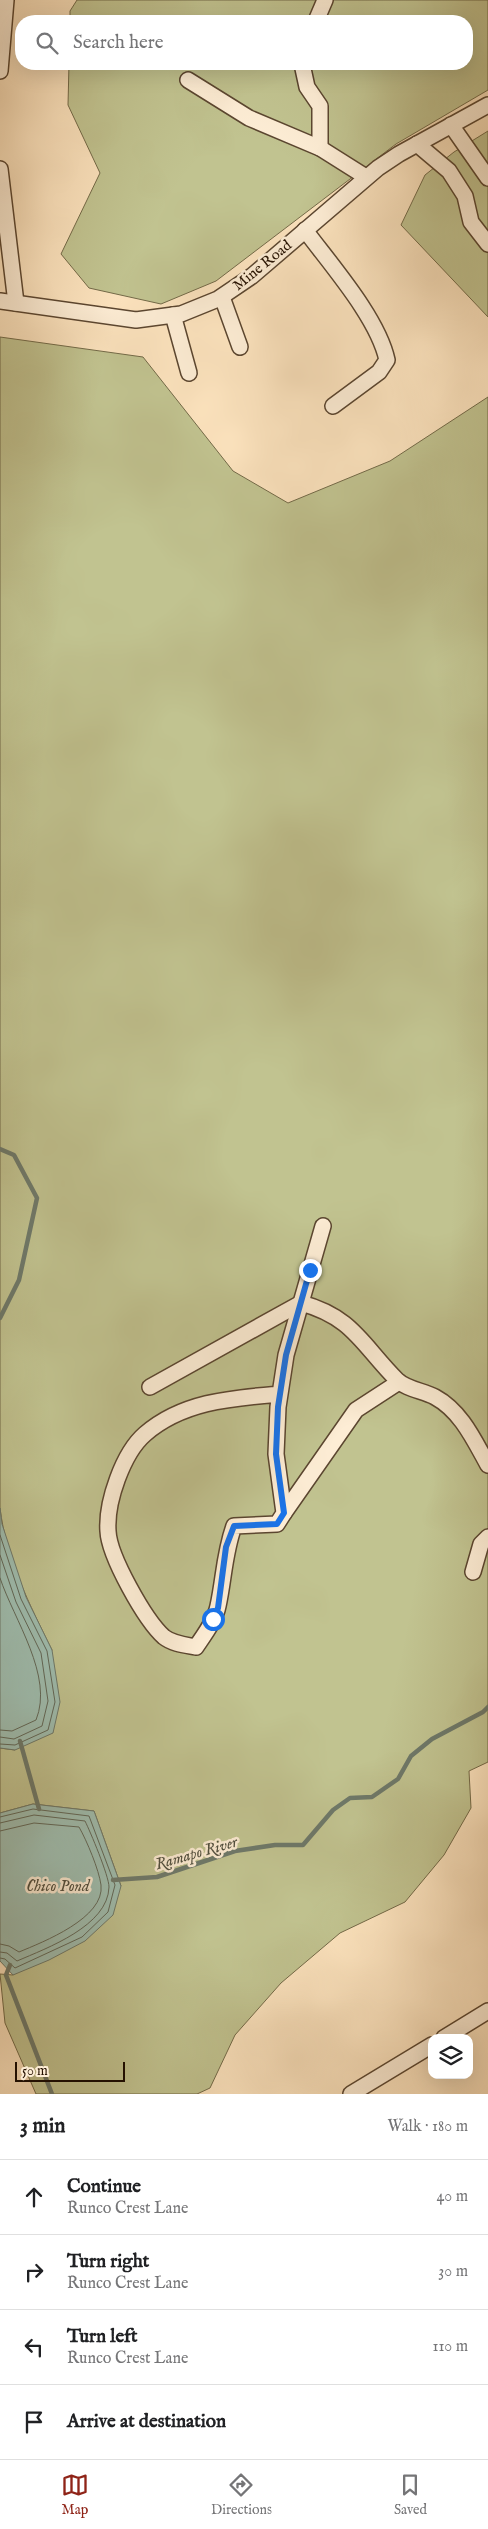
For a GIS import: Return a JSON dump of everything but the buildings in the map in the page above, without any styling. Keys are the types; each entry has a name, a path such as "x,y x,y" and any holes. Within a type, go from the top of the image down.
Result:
{"street":[{"path":"0,71 6,0"},
{"path":"319,15 325,0"},
{"path":"304,70 308,87 320,106 320,148"},
{"path":"188,80 249,118 320,148 366,177"},
{"name":"Mine Road","path":"0,301 136,320 172,315 222,297 252,276 366,177 417,144 488,105"},
{"path":"451,125 488,178"},
{"path":"417,144 449,171 465,196 471,222 488,244"},
{"path":"0,169 16,304"},
{"path":"305,230 368,318 384,346 387,360 379,372 332,406"},
{"path":"222,297 240,347"},
{"path":"172,315 189,373"},
{"path":"284,1513 276,1454 280,1394 286,1355 323,1226"},
{"path":"150,1387 301,1303 322,1308 337,1317 399,1382 424,1391 452,1408 488,1465"},
{"path":"280,1394 219,1401 190,1408 156,1425 143,1436 130,1453 120,1474 109,1507 107,1533 129,1588 147,1618 165,1638 177,1644 196,1647 218,1608 226,1547 234,1526 277,1524 356,1410 399,1382"},
{"path":"473,1572 481,1544 488,1537"},
{"path":"451,2034 488,2011"},
{"path":"351,2094 428,2047"}],"green space":[{"path":"77,0 488,0 488,90 396,144 216,281 161,304 89,288 61,254 100,173 68,105 69,70 473,70 473,15 70,15 70,11"},
{"path":"488,131 488,317 401,225 425,175 454,152"},
{"path":"0,337 143,357 233,471 288,503 390,461 488,397 488,1762 469,1771 471,1808 444,1855 405,1902 340,1933 281,1983 235,2035 210,2088 197,2094 36,2094 5,2023 0,1974 13,1975 121,1886 94,1811 33,1804 0,1813 0,1748 15,1750 52,1650 27,1599 13,1563 0,1508"}],"water":[{"path":"0,1508 2,1524 26,1597 52,1650 60,1702 53,1733 15,1750 0,1748"},
{"name":"Chico Pond","path":"33,1804 94,1811 121,1886 113,1915 85,1941 49,1960 13,1975 0,1961 0,1813"}],"waterway":[{"path":"0,1149 14,1155 37,1198 19,1280 0,1318"},
{"name":"Ramapo River","path":"113,1880 157,1877 235,1851 275,1845 303,1845 333,1810 350,1798 372,1797 398,1779 411,1756 432,1739 483,1712 488,1707"},
{"path":"20,1741 39,1809"},
{"name":"Ramapo River","path":"10,1965 6,1975 52,2094"}],"route":[{"path":"213,1619 218,1608 226,1547 234,1526 257,1523 277,1524 284,1513 276,1454 278,1407 286,1355 310,1270"}]}
